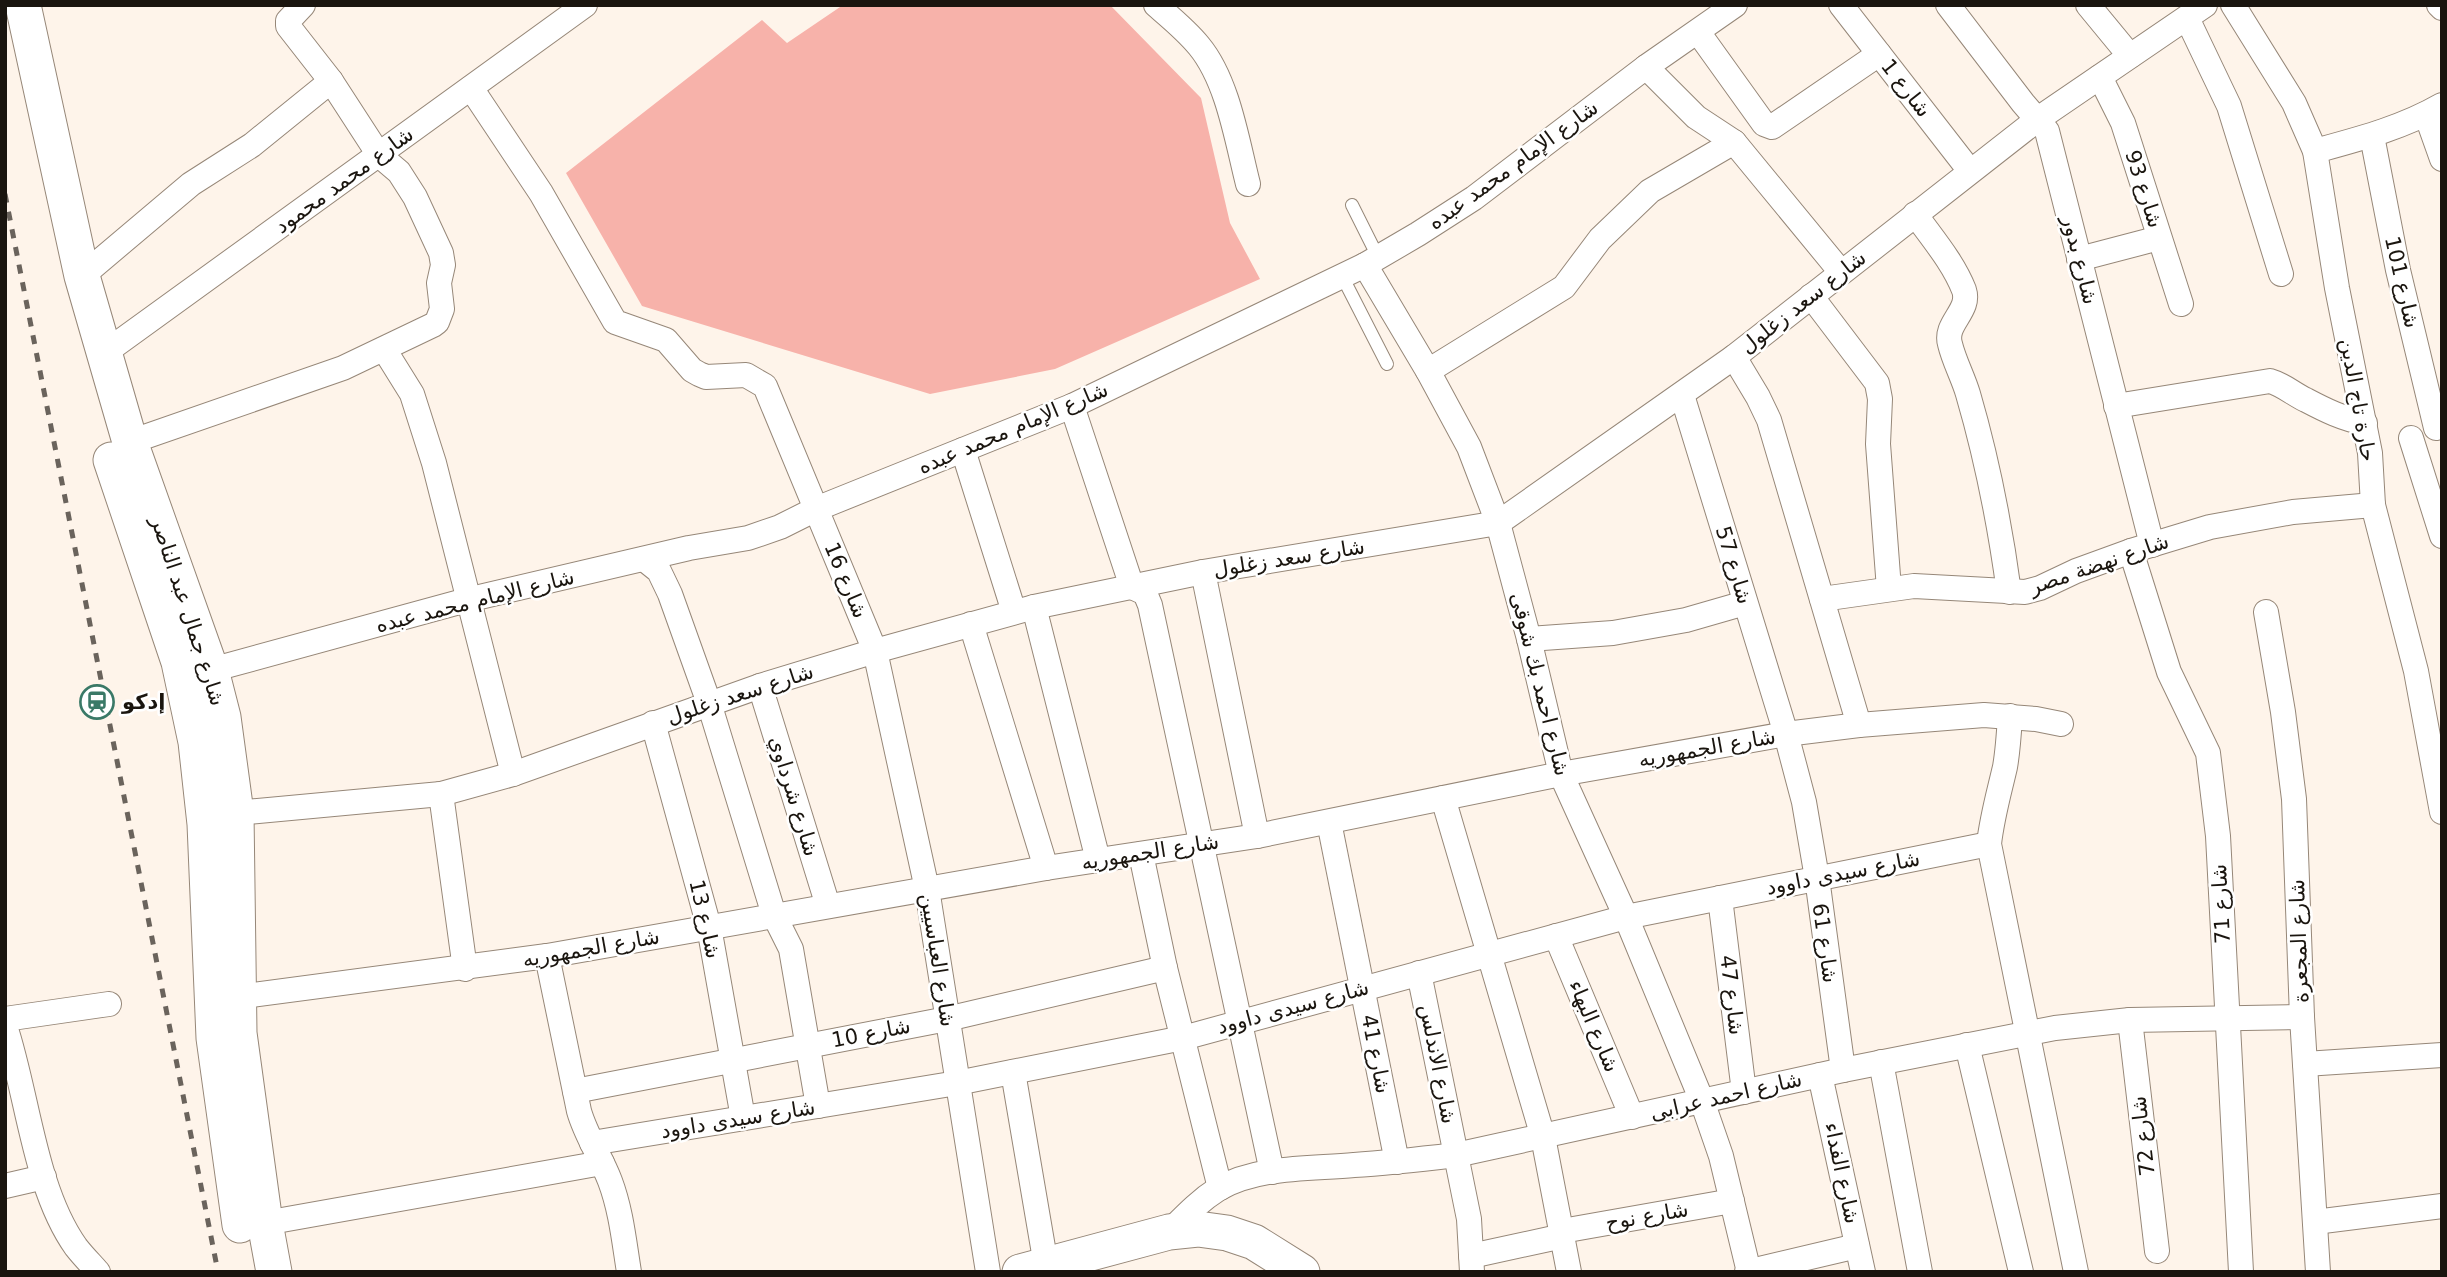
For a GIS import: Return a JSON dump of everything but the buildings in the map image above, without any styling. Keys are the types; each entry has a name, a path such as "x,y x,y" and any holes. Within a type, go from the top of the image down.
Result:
{"main road":[{"name":"شارع جمال عبد الناصر","path":"23,5 82,276 103,354 130,442 211,670 231,765 236,813 237,997 242,1059 274,1272"},
{"name":"شارع جمال عبد الناصر","path":"5,21 63,292 83,368 107,449 179,662 194,729 205,824 214,1038 241,1228 250,1272"},
{"path":"1033,1268 1170,1232 1198,1229 1227,1233 1254,1242 1302,1272"}],"street":[{"path":"130,442 343,368 437,322 442,309 439,282 443,259 415,197 399,172 379,155 331,81 289,30 288,21 303,5"},
{"path":"1156,5 1201,48 1214,70 1224,94 1248,184"},
{"name":"شارع 1","path":"1841,5 1970,171"},
{"name":"شارع بدور","path":"1948,5 2050,138 2116,406 2141,548"},
{"path":"2088,5 2130,56"},
{"name":"حارة تاج الدين","path":"2233,5 2294,103 2315,151 2337,288 2370,453 2373,505 2416,671 2442,812"},
{"name":"شارع محمد محمود","path":"103,354 471,89 576,8"},
{"name":"شارع الإمام محمد عبده","path":"211,670 467,600 689,548 748,538 1072,406 1362,266 1418,234 1474,198 1646,67 1698,32 1724,9"},
{"path":"2196,12 2229,106 2281,274"},
{"name":"شارع سعد زغلول","path":"236,813 441,794 513,774 760,686 1024,610 1203,572 1498,523 1734,357 2038,119 2196,12"},
{"path":"1698,32 1764,124 1772,127 1879,54"},
{"path":"1646,67 1696,117 1734,142 1841,272"},
{"name":"شارع 93","path":"2100,77 2123,123 2180,304"},
{"path":"82,276 191,184 252,145 331,81"},
{"name":"شارع 16","path":"471,89 541,193 615,322 666,340 692,370 706,377 746,375 765,386 875,651"},
{"path":"2315,151 2372,136 2434,109 2442,159"},
{"name":"شارع 101","path":"2372,136 2398,270 2439,427"},
{"path":"1427,371 1564,287 1600,239 1650,191 1734,142"},
{"path":"1915,214 1955,272 1966,297 1965,304 1950,328 1948,338 1967,391 1991,480 2009,592"},
{"path":"2079,259 2160,238"},
{"name":"شارع احمد بك شوقى","path":"1362,266 1427,371 1468,447 1498,523 1561,774 1626,916 1702,1101 1721,1156 1748,1272"},
{"path":"1811,296 1877,383 1880,399 1878,444 1889,589"},
{"path":"384,348 412,394 434,463 513,774"},
{"path":"1734,357 1769,420 1858,725"},
{"path":"2116,406 2270,381 2282,384 2336,416 2365,423"},
{"name":"شارع 57","path":"1682,395 1786,734"},
{"path":"1072,406 1132,587 1145,593 1150,605 1272,1172"},
{"path":"2370,453 2439,427"},
{"path":"2411,438 2442,536"},
{"path":"963,450 1024,610 1098,860"},
{"name":"شارع نهضة مصر","path":"1822,599 1889,589 1942,586 2009,592 2040,588 2076,571 2210,527 2251,519 2373,505"},
{"name":"شارع 71","path":"2141,548 2169,672 2208,752 2218,836 2241,1272"},
{"path":"645,559 659,571 670,594 709,703 774,915 791,949 818,1106"},
{"path":"1203,572 1257,836"},
{"path":"1529,639 1613,633 1686,620 1745,603"},
{"name":"شارع المجعرة","path":"2266,612 2294,799 2302,1017 2318,1272"},
{"path":"971,624 1046,869"},
{"name":"شارع العباسيين","path":"875,651 927,889 988,1272"},
{"name":"شارع شرداوي","path":"760,686 828,906"},
{"name":"شارع الجمهوريه","path":"237,997 548,956 1098,860 1257,836 1561,774 1786,734 1958,716 2010,716 2061,724"},
{"path":"2010,716 2006,762 1992,817 1989,844 2076,1272"},
{"name":"شارع 13","path":"653,723 709,927 743,1118"},
{"name":"شارع 61","path":"1786,734 1804,802 1817,878 1831,1072"},
{"path":"441,794 465,969"},
{"path":"1443,798 1543,1137 1569,1272"},
{"name":"شارع 41","path":"1329,822 1397,1162"},
{"name":"شارع سيدى داوود","path":"265,1223 597,1153 743,1118 957,1083 1183,1038 1626,916 1989,844"},
{"path":"1141,853 1220,1188"},
{"name":"شارع 47","path":"1720,898 1745,1091"},
{"name":"شارع البهاء","path":"1556,936 1632,1117"},
{"path":"548,956 584,1128 616,1197 629,1272"},
{"name":"شارع 10","path":"575,1091 947,1019 1166,968"},
{"name":"شارع الاندلس","path":"1419,973 1469,1219 1471,1264"},
{"path":"5,1019 108,1004"},
{"name":"شارع احمد عرابى","path":"1170,1232 1198,1202 1245,1177 1456,1154 1831,1072 2027,1033 2130,1020 2302,1017"},
{"name":"شارع 72","path":"2130,1020 2157,1251"},
{"path":"5,1026 44,1177 64,1226 76,1247 98,1272"},
{"path":"1968,1045 2021,1272"},
{"path":"2305,1064 2442,1055"},
{"path":"1881,1062 1920,1272"},
{"path":"1013,1072 1033,1268"},
{"name":"شارع الفداء","path":"1831,1072 1863,1272"},
{"path":"5,1186 44,1177"},
{"name":"شارع نوح","path":"1471,1264 1562,1234 1732,1201"},
{"path":"2315,1222 2442,1206"},
{"path":"1748,1272 1857,1246"}],"lane":[{"path":"1352,205 1362,266 1387,365"}],"shaded area":[{"path":"843,5 1110,5 1201,98 1230,223 1260,279 1055,369 930,394 642,306 566,173 762,20 787,43"}],"railway":[{"path":"5,194 218,1272"}],"place":[{"name":"إدكو","path":"97,702"}]}
